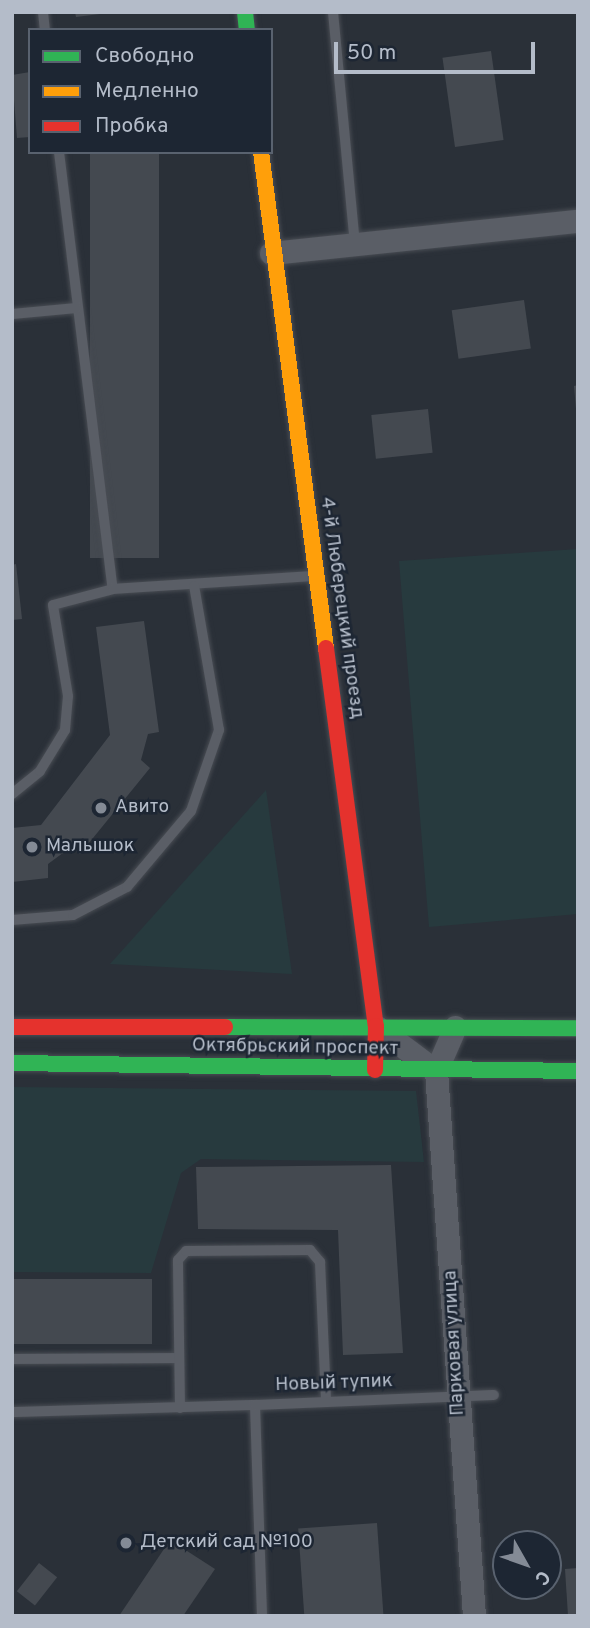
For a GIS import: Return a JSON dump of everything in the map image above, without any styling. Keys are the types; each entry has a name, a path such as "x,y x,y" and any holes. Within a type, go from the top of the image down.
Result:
{"main road":[{"name":"4-й Люберецкий проезд","path":"261,154 271,253 376,1026 375,1070"},
{"name":"Октябрьский проспект","path":"12,1027 578,1028"},
{"name":"Октябрьский проспект","path":"12,1063 578,1071"}],"street":[{"path":"271,253 578,221"},
{"path":"376,1026 436,1071 455,1027"},
{"name":"Парковая улица","path":"436,1071 451,1240 457,1397 474,1616"}],"lane":[{"path":"334,12 355,244"},
{"path":"59,154 113,589"},
{"path":"12,314 77,308"},
{"path":"12,794 40,771 65,730 68,696 53,604 113,589 194,586 315,575"},
{"path":"12,920 73,915 127,887 191,811 219,730 194,586"},
{"path":"180,1408 178,1260 186,1251 310,1250 320,1262 326,1402"},
{"path":"12,1359 178,1358"},
{"name":"Новый тупик","path":"262,1616 255,1405 494,1395"},
{"path":"12,1412 255,1405"}],"green space":[{"path":"578,549 578,914 429,927 399,561"},
{"path":"266,790 292,974 110,964"},
{"path":"12,1087 416,1091 424,1162 201,1159 181,1173 151,1273 12,1272"}],"building":[{"path":"75,12 100,12 100,14 76,17"},
{"path":"491,51 504,140 455,147 442,58"},
{"path":"28,72 28,137 17,138 12,75"},
{"path":"90,154 159,154 159,558 90,558"},
{"path":"524,300 531,349 459,359 452,310"},
{"path":"578,385 578,409 576,409 574,386"},
{"path":"428,409 433,453 376,459 371,415"},
{"path":"16,564 22,619 12,620 12,565"},
{"path":"144,621 159,732 148,734 141,760 150,768 80,854 71,847 48,864 48,878 12,882 12,828 41,825 110,735 96,627"},
{"path":"391,1165 403,1353 343,1355 338,1230 198,1229 196,1167"},
{"path":"12,1279 152,1279 152,1344 12,1344"},
{"path":"377,1523 383,1616 304,1616 298,1529"},
{"path":"170,1540 215,1569 183,1616 119,1616"},
{"path":"39,1563 57,1577 35,1606 17,1591"},
{"path":"578,1568 578,1616 568,1616 565,1569"}],"traffic: fast":[{"path":"245,12 247,28"},
{"path":"225,1027 578,1028"},
{"path":"12,1063 578,1071"}],"traffic: slow":[{"path":"261,154 326,648"}],"traffic: jam":[{"path":"326,648 376,1026 375,1070"},
{"path":"12,1027 225,1027"}],"place":[{"name":"Авито","path":"101,808"},
{"name":"Малышок","path":"32,847"},
{"name":"Детский сад №100","path":"126,1543"}]}
